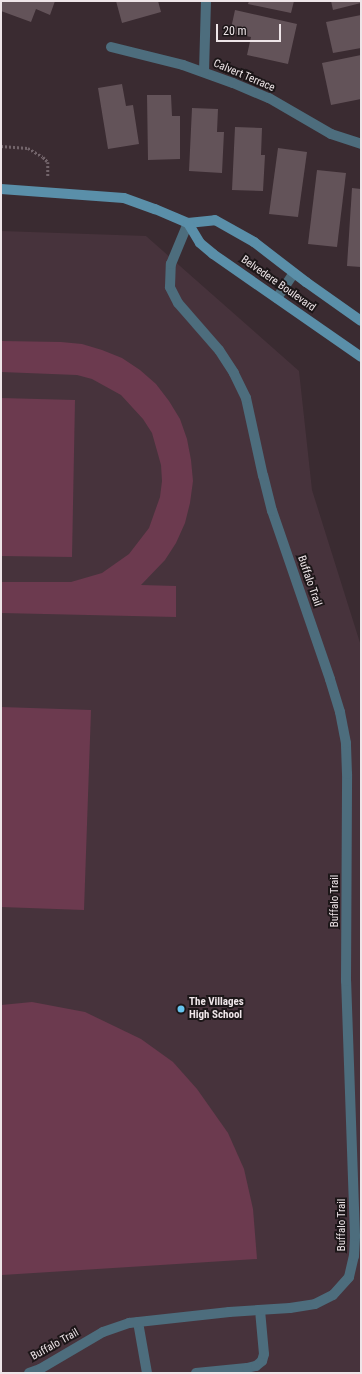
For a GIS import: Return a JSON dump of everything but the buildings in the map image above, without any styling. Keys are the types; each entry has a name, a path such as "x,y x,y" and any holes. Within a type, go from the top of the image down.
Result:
{"street":[{"path":"204,72 206,1"},
{"name":"Calvert Terrace","path":"111,47 183,65 204,72 270,98 331,134 361,144"},
{"name":"Belvedere Boulevard","path":"1,189 49,191 124,198 188,223 215,220 254,242 361,322"},
{"name":"Belvedere Boulevard","path":"188,223 200,243 361,358"},
{"name":"Buffalo Trail","path":"29,1373 40,1369 103,1332 129,1323 315,1304 333,1295 349,1277 354,1256 355,1236 346,981 346,743 340,712 330,679 272,511 262,476 246,398 234,373 219,350 178,303 170,287 171,264 188,223"},
{"path":"277,298 294,273"},
{"path":"196,1373 247,1368 256,1366 262,1361 264,1354 260,1310"},
{"path":"138,1322 147,1373"}],"path":[{"path":"1,146 28,148 43,157 48,162 49,191"}],"shaded area":[{"name":"The Villages High School","path":"1,231 146,236 299,371 312,490 361,646 361,1373 1,1373"},
{"path":"1,341 61,342 82,344 102,350 122,358 140,370 156,384 169,401 180,419 187,439 193,481 190,503 185,523 176,543 165,560 141,585 176,586 176,617 1,613 1,582 71,582 102,573 129,554 149,528 160,497 162,481 161,465 152,433 143,419 121,395 92,379 77,375 1,372"},
{"path":"1,398 75,400 72,557 1,556"},
{"path":"1,707 91,710 84,910 1,907"},
{"path":"32,1002 85,1012 141,1039 173,1062 197,1089 228,1133 244,1169 253,1209 257,1259 2,1275 1,1005"}],"place":[{"name":"The Villages High School","path":"181,1009"}]}
